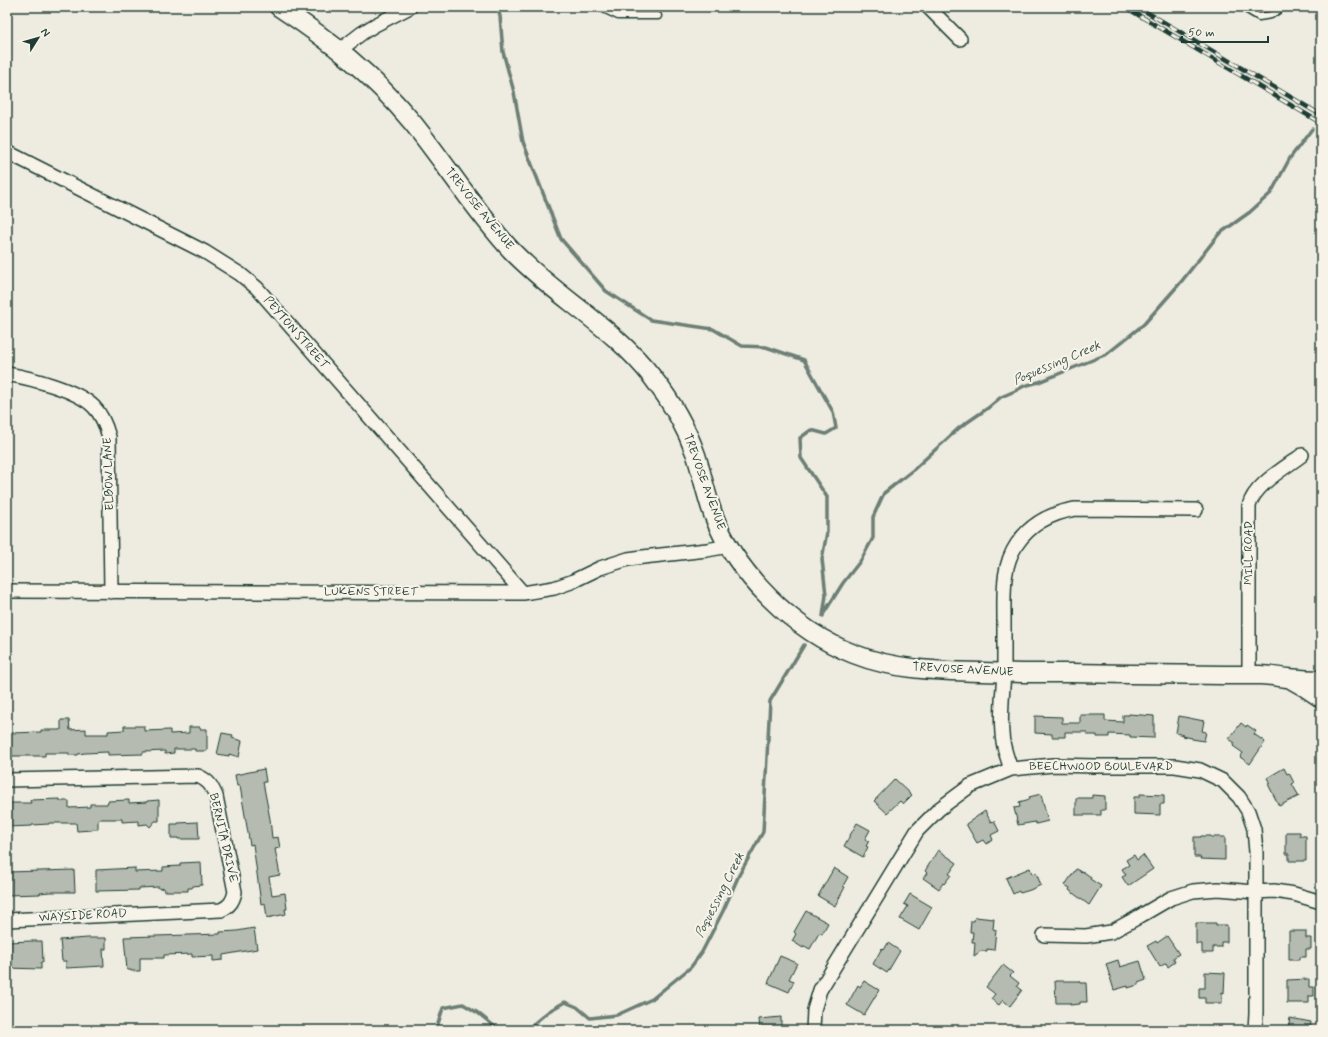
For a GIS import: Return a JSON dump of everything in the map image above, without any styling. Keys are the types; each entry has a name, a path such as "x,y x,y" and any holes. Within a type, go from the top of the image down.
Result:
{"street":[{"name":"TREVOSE AVENUE","path":"278,7 314,30 340,50 392,98 494,231 514,253 536,274 616,338 652,375 673,406 690,440 697,458 714,516 729,546 744,569 774,602 800,624 822,638 858,656 896,666 949,671 1262,675 1321,680"},
{"path":"340,50 375,25 410,7"},
{"path":"928,7 960,39"},
{"name":"PEYTON STREET","path":"7,152 205,252 252,283 523,594"},
{"name":"ELBOW LANE","path":"7,374 41,382 86,399 101,416 106,426 109,437 111,592"},
{"name":"MILL ROAD","path":"1249,675 1249,506 1251,499 1261,486 1302,455"},
{"path":"1011,769 1002,733 1004,587 1005,572 1016,544 1025,533 1036,524 1047,517 1064,511 1076,509 1196,510"},
{"name":"LUKENS STREET","path":"7,591 523,594 554,588 571,582 600,568 628,559 729,546"},
{"name":"TREVOSE AVENUE","path":"1286,678 1296,682 1321,698"},
{"name":"BEECHWOOD BOULEVARD","path":"813,1030 814,1010 820,990 917,830 939,808 970,786 1011,769 1053,764 1095,766 1175,766 1200,770 1223,781 1239,797 1248,811 1254,829 1256,852 1255,1030"},
{"name":"BERNITA DRIVE","path":"7,780 198,776 210,783 216,796 235,892 233,900 227,907 221,910 160,913"},
{"path":"1044,935 1086,936 1111,932 1171,898 1193,891 1218,889 1255,892 1284,892 1321,902"},
{"name":"WAYSIDE ROAD","path":"7,920 160,913"}],"lane":[{"path":"600,7 618,16 658,16"},
{"path":"1242,7 1259,17 1271,15 1283,7"}],"building":[{"path":"1080,715 1105,715 1105,721 1123,722 1123,715 1154,716 1154,738 1109,734 1109,737 1097,737 1097,735 1087,735 1087,732 1065,732 1065,737 1052,737 1052,734 1035,733 1035,716 1062,717 1062,723 1080,723"},
{"path":"1179,716 1204,721 1202,731 1206,732 1204,741 1192,739 1176,733"},
{"path":"61,720 69,720 70,730 86,729 86,734 108,734 108,731 124,730 124,726 144,726 144,731 170,730 170,734 189,733 189,727 200,727 200,729 207,729 207,751 195,751 195,749 174,749 174,753 165,754 165,751 143,752 143,754 108,755 108,752 85,753 78,755 69,755 69,753 45,753 45,756 7,756 7,740 10,740 10,733 61,730"},
{"path":"1241,723 1256,731 1254,734 1265,742 1250,764 1240,757 1243,753 1233,746 1235,743 1229,739"},
{"path":"222,733 233,735 232,738 242,741 239,757 229,754 229,756 217,754"},
{"path":"1284,768 1287,774 1289,773 1294,783 1292,784 1299,796 1279,806 1268,784 1270,783 1267,778"},
{"path":"264,769 266,782 263,782 272,838 278,837 280,848 275,849 280,875 269,877 272,895 285,893 287,909 285,909 286,914 267,918 265,903 261,904 253,844 250,845 240,786 237,786 235,775"},
{"path":"895,779 912,795 903,804 900,801 887,813 874,801"},
{"path":"1041,794 1048,821 1036,824 1035,822 1018,825 1014,808 1020,807 1019,802 1030,799 1029,797"},
{"path":"1140,794 1164,795 1164,804 1160,804 1160,815 1134,814 1134,797 1140,797"},
{"path":"1092,795 1105,796 1105,810 1101,810 1101,815 1076,815 1076,798 1092,798"},
{"path":"60,799 60,801 69,801 69,808 90,807 90,804 107,804 108,801 129,800 129,803 159,800 159,821 155,821 150,827 147,824 139,825 139,821 122,822 122,819 98,819 98,829 77,831 76,823 49,823 32,826 7,827 7,803 31,803 30,800"},
{"path":"985,811 991,822 994,821 999,831 991,835 993,840 986,844 983,840 977,843 966,824"},
{"path":"198,822 199,839 171,838 171,824"},
{"path":"857,823 870,830 865,839 869,841 863,857 844,846"},
{"path":"1286,832 1300,832 1300,836 1306,836 1306,861 1289,861 1289,854 1286,854"},
{"path":"1194,837 1225,837 1225,860 1200,859 1201,857 1194,857"},
{"path":"938,850 957,863 949,874 951,875 939,889 923,878 927,873 925,871"},
{"path":"1134,855 1137,860 1143,855 1153,869 1128,886 1122,877 1126,875 1122,869 1129,865 1126,860"},
{"path":"201,862 202,885 188,888 188,891 164,891 164,888 159,889 159,887 139,888 139,890 96,891 96,870 135,868 135,872 163,871 163,867 180,866 180,863"},
{"path":"834,868 848,877 843,886 845,887 835,906 818,896"},
{"path":"1030,868 1032,874 1036,873 1041,885 1030,890 1020,893 1019,891 1013,894 1006,878"},
{"path":"1076,869 1091,877 1090,879 1101,886 1089,905 1069,890 1070,888 1065,885"},
{"path":"74,870 75,892 8,895 7,893 7,872"},
{"path":"910,894 932,907 919,930 900,919 908,906 904,904"},
{"path":"806,911 828,923 822,934 819,933 810,949 804,946 803,948 792,941 796,934 794,932"},
{"path":"975,917 994,919 993,929 996,930 994,950 987,949 987,951 981,951 974,956 975,942 972,942 973,932 970,932 971,921 974,921"},
{"path":"1196,923 1216,923 1216,925 1227,925 1227,942 1221,942 1221,947 1213,947 1213,953 1202,953 1202,944 1196,944"},
{"path":"254,928 257,949 223,955 223,960 213,961 213,956 192,957 192,954 164,955 164,958 140,958 140,971 127,970 124,937 220,934 220,932"},
{"path":"1289,931 1306,931 1306,938 1311,938 1311,949 1306,949 1306,957 1299,957 1299,960 1289,960"},
{"path":"1167,936 1179,954 1173,958 1175,962 1168,967 1166,963 1160,967 1147,946 1156,941 1157,943"},
{"path":"106,938 106,949 103,949 104,966 66,968 66,961 62,961 60,940"},
{"path":"42,941 43,962 41,962 41,969 7,968 7,942"},
{"path":"888,943 900,951 887,973 873,964 882,948 884,950"},
{"path":"780,956 797,963 789,979 794,981 789,992 768,983"},
{"path":"1118,960 1120,967 1140,961 1146,980 1138,983 1138,985 1114,990 1106,964"},
{"path":"1003,965 1013,973 1010,976 1019,983 1017,986 1022,990 1010,1006 1003,1000 999,1005 991,999 995,994 986,987"},
{"path":"1205,972 1225,973 1222,1003 1205,1003 1205,998 1199,998 1199,988 1205,988"},
{"path":"1309,979 1309,987 1314,987 1314,996 1309,996 1309,1003 1287,1003 1287,980"},
{"path":"864,981 879,990 864,1015 847,1005 858,985 860,987"},
{"path":"1055,981 1079,981 1080,983 1086,983 1087,1002 1080,1002 1080,1004 1070,1005 1070,1003 1056,1003"},
{"path":"781,1017 781,1030 760,1030 759,1019"},
{"path":"1290,1018 1311,1022 1310,1030 1288,1030"}],"waterway":[{"path":"497,7 500,16 503,52 514,92 523,142 561,239 606,291 651,320 713,329 742,346 766,347 804,360 833,412 836,428 826,434 811,430 800,438 801,458 827,497 827,532 822,559 826,595 823,616"},
{"name":"Poquessing Creek","path":"824,613 843,583 861,560 873,538 873,517 884,493 912,471 959,428 1001,397 1024,386 1039,382 1107,354 1144,324 1181,282 1219,234 1250,212 1271,193 1290,158 1312,129"},
{"name":"Poquessing Creek","path":"526,1030 549,1011 565,1002 577,1007 590,1018 617,1015 652,999 691,967 702,952 739,875 763,832 770,701 804,645"},
{"name":"Poquessing Creek","path":"436,1030 443,1008 463,1004 478,1013 499,1030"}],"railway":[{"path":"1125,7 1321,123"},
{"path":"1138,7 1321,115"}]}
